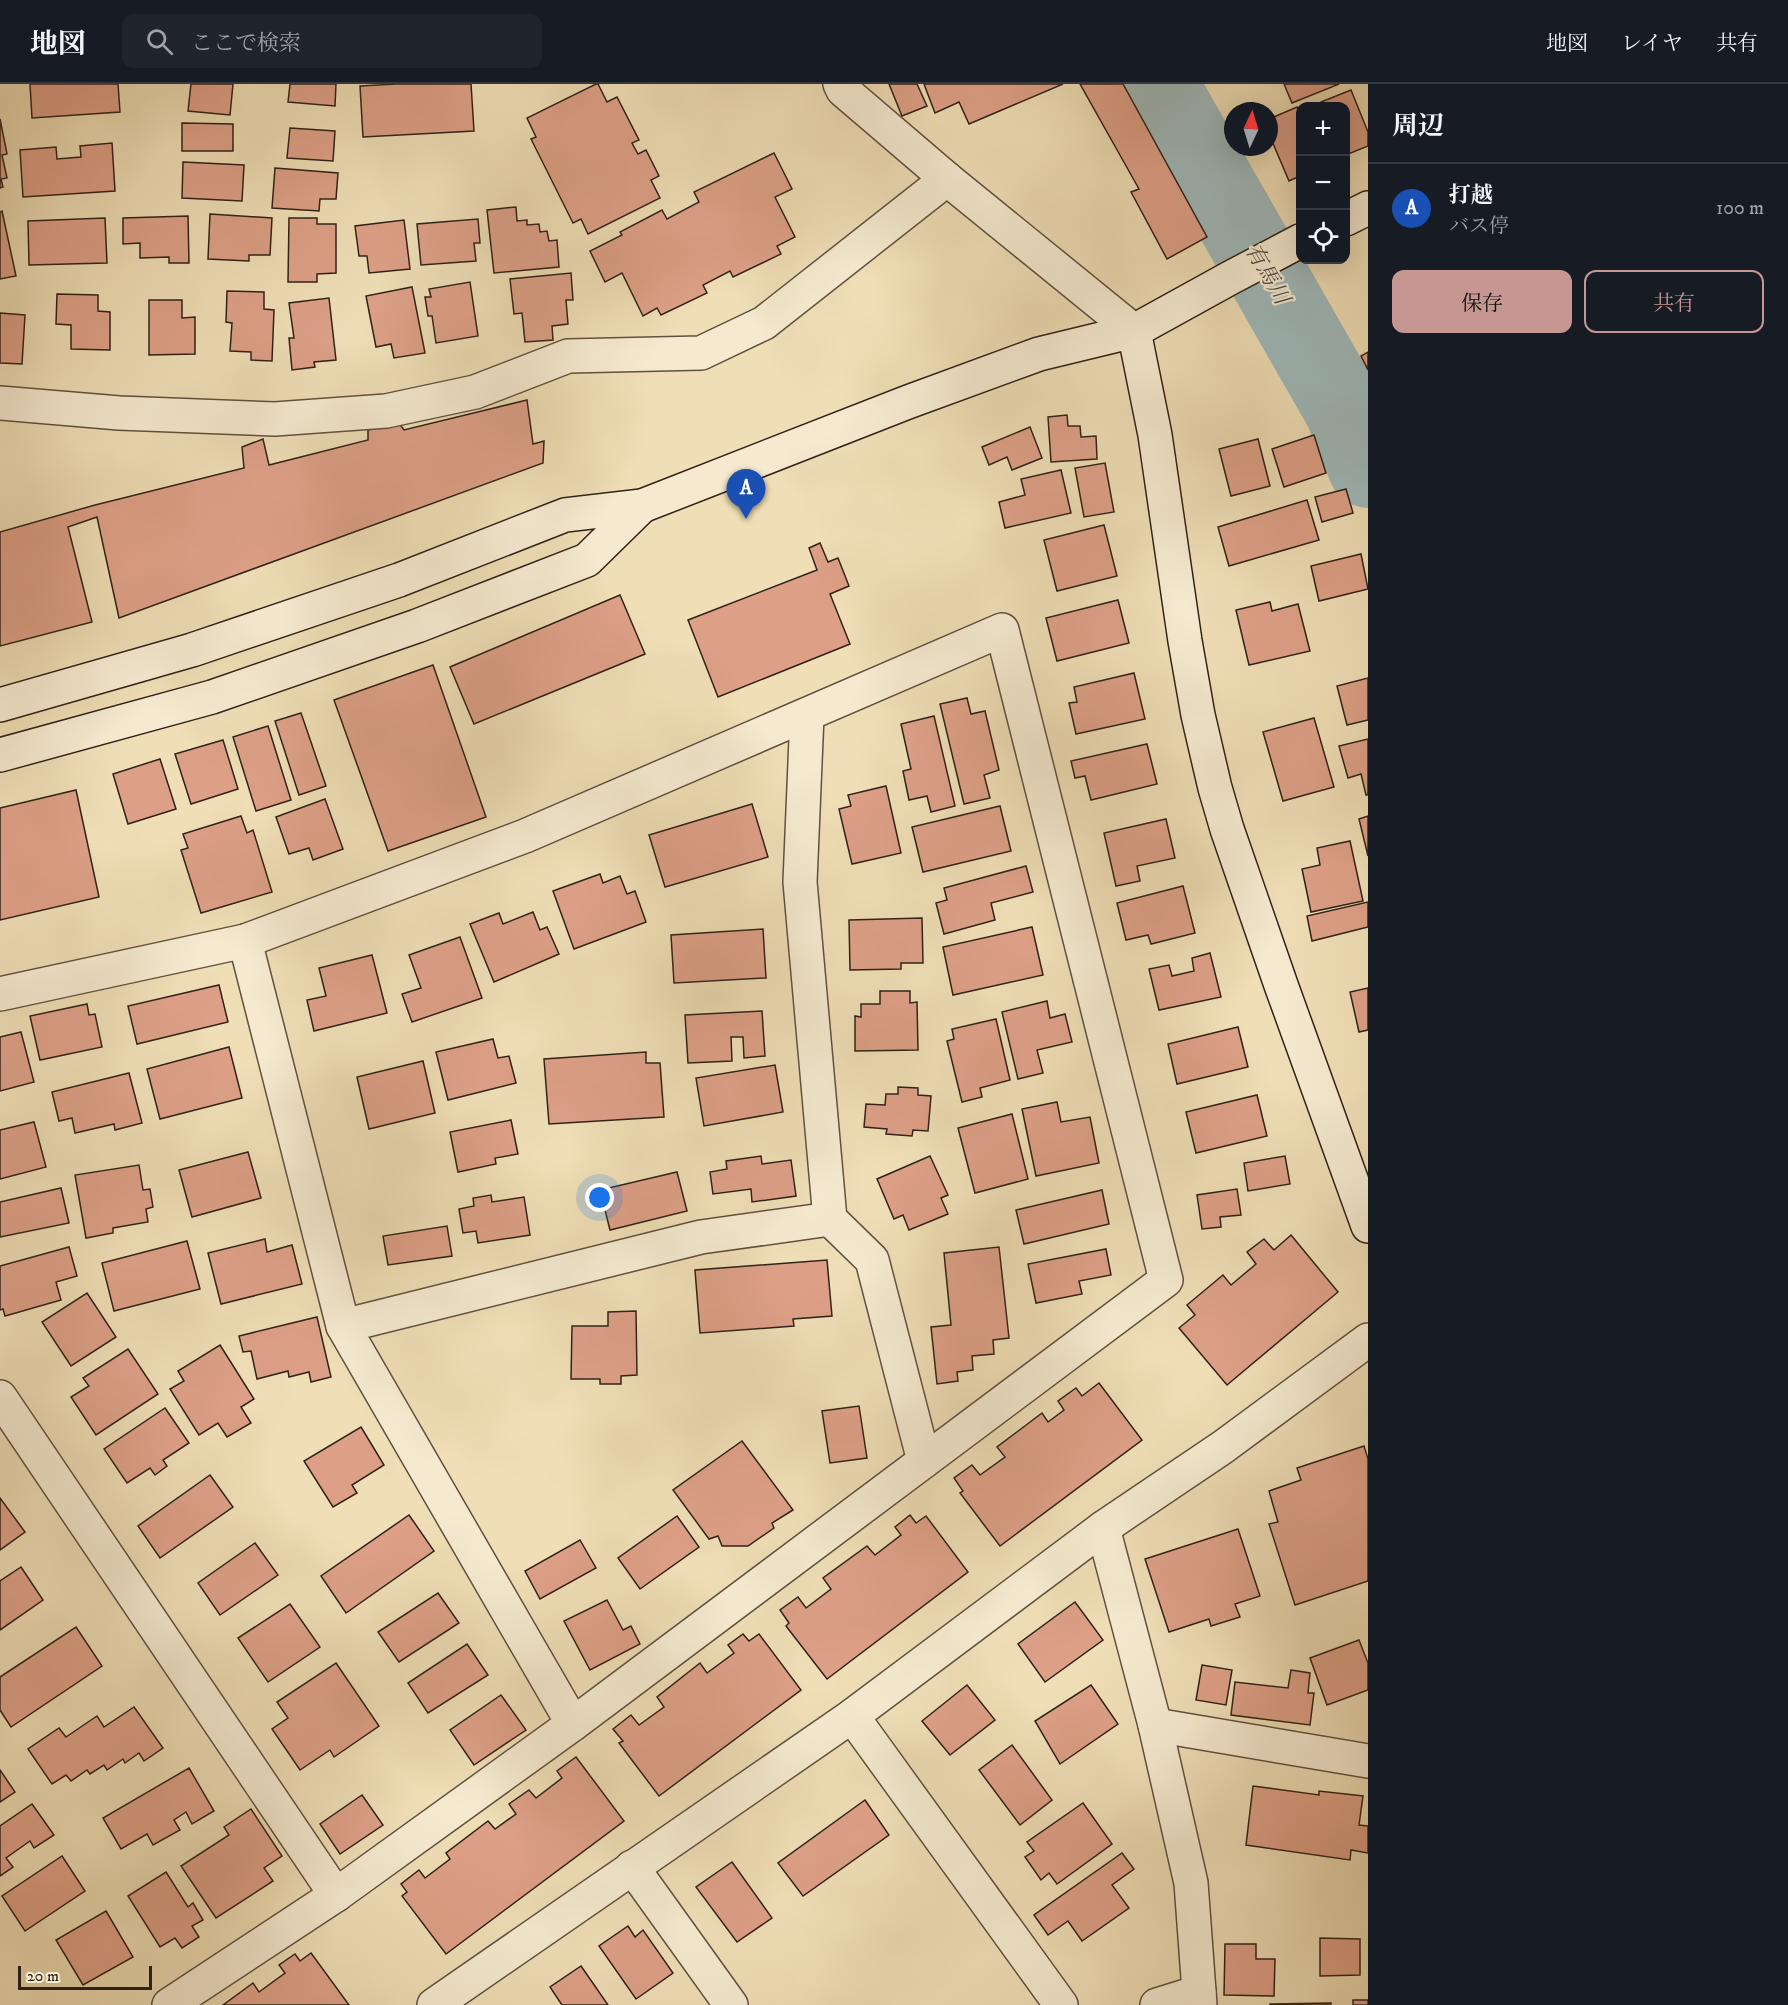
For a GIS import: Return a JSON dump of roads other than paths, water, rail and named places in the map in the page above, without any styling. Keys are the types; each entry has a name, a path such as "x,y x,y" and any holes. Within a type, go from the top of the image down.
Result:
{"street":[{"path":"840,84 843,90 946,180 1134,332 1155,435 1198,715 1215,788 1277,974 1368,1226"},
{"path":"0,403 119,413 297,418 386,411 475,392 568,356 701,353 764,323 946,180"},
{"path":"1350,217 1368,208"},
{"path":"0,705 203,646 399,580 565,515 642,506 908,402 1039,354 1134,332 1291,246"},
{"path":"0,755 212,697 417,627 588,561 642,506"},
{"path":"0,994 245,941 525,836 1002,630 1166,1280 573,1724 336,1895 169,2005"},
{"path":"807,715 800,882 830,1219 872,1260 924,1461"},
{"path":"245,941 344,1326 573,1724"},
{"path":"344,1326 701,1237 830,1219"},
{"path":"434,2005 852,1716 1103,1527 1223,1447 1368,1340"},
{"path":"0,1396 336,1895"},
{"path":"1103,1527 1155,1725 1191,1883 1200,1999 1157,2005"},
{"path":"852,1716 1061,2005"},
{"path":"1155,1725 1368,1761"},
{"path":"632,1867 731,2005"}],"waterway":[{"name":"有馬川","path":"1158,84 1344,409 1368,468"}],"place":[{"name":"打越","path":"746,519"}]}
